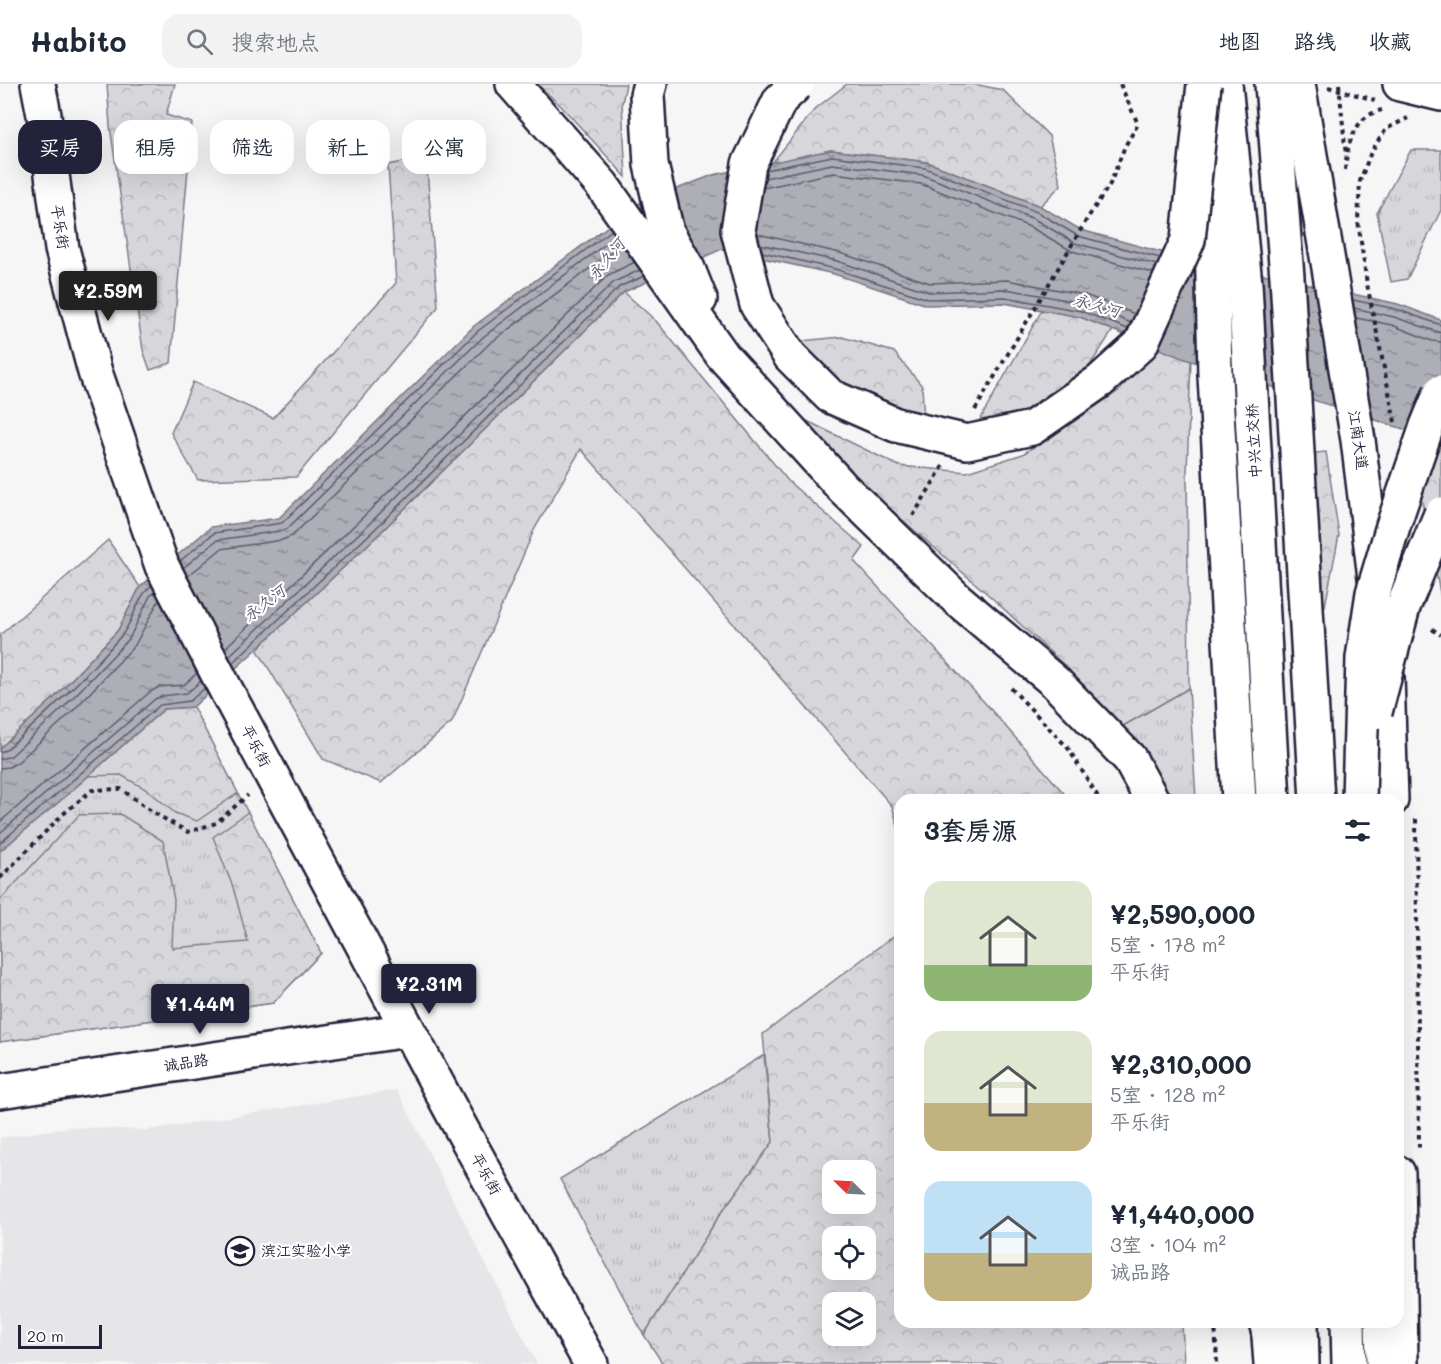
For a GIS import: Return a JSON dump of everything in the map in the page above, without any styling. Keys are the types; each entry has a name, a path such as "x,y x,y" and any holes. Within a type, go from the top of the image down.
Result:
{"main road":[{"name":"平乐街","path":"38,84 62,249 95,372 162,566 225,690 591,1364"},
{"path":"513,84 602,185 723,356 843,488 957,599 1055,682 1129,758 1149,794"},
{"path":"650,84 647,95 651,165 667,232 688,269 723,356"},
{"path":"797,84 780,100 749,164 738,230 757,305 790,357 830,396 896,425 967,442 1032,428 1100,381 1141,344 1188,240 1204,84"},
{"path":"1212,84 1210,139 1215,376 1239,794"},
{"name":"中兴立交桥","path":"1225,84 1245,284 1273,794"},
{"path":"1272,84 1287,289 1317,794"},
{"name":"江南大道","path":"1311,85 1333,283 1358,440 1401,794"},
{"path":"1390,98 1441,94"},
{"path":"1360,794 1363,658 1373,593 1400,504 1441,392"},
{"path":"1361,794 1376,706 1402,607 1441,513"},
{"name":"诚品路","path":"0,1091 408,1030"},
{"path":"1404,1280 1408,1167"},
{"path":"1348,1328 1349,1364"},
{"path":"1382,1328 1383,1364"},
{"path":"1401,1364 1402,1328"}],"path":[{"path":"1019,334 1110,184 1125,146 1138,124 1120,84"},
{"path":"1339,84 1346,159"},
{"path":"1311,85 1390,98"},
{"path":"1345,179 1350,139 1356,128 1390,98"},
{"path":"1395,423 1367,284 1358,221 1360,181 1371,152 1386,129 1410,117"},
{"path":"1432,629 1441,635"},
{"path":"0,878 62,815 92,790 121,789 154,813 188,832 216,823 271,775"},
{"path":"1404,880 1408,1167"},
{"path":"1215,1328 1217,1364"}],"shaded area":[{"name":"滨江实验小学","path":"397,1090 537,1364 0,1364 0,1138 69,1127 147,1130"}],"green space":[{"path":"107,84 175,84 166,115 182,120 114,120 114,153"},
{"path":"537,84 626,84 622,103 626,177 561,106"},
{"path":"847,84 973,84 1003,90 1049,136 1061,185 1040,206 927,162 831,150 772,163 815,109"},
{"path":"1411,150 1441,150 1441,210 1407,279 1391,282 1377,213"},
{"path":"402,162 402,174 427,174 438,307 296,477 198,480 171,433 193,382 273,418 396,283 389,174 390,165"},
{"path":"117,174 188,174 171,363 150,370 143,350"},
{"path":"624,292 656,321 789,482 864,547 854,561 985,703 1065,794 894,794 894,813 892,806 581,449 534,530 452,722 381,783 323,759 257,649 379,534"},
{"path":"1042,310 1080,317 1113,330 1085,373 1009,424 977,425"},
{"path":"842,337 894,352 922,386 924,420 895,421 794,354 801,341"},
{"path":"1154,346 1191,360 1187,472 1189,688 1123,726 1062,663 992,598 829,456 782,401 805,420 899,466 967,472 1023,454 1120,390"},
{"path":"1408,430 1441,441 1441,598"},
{"path":"1326,452 1339,535 1325,606 1318,622 1306,454"},
{"path":"108,540 140,587 118,630 55,697 0,748 0,635"},
{"path":"1189,688 1196,794 1166,794 1157,776 1123,726"},
{"path":"193,707 321,953 273,1003 0,1042 0,851 164,709"},
{"path":"193,707 238,793 197,821 175,813 149,791 121,775 88,776 164,709"},
{"path":"248,812 321,953 273,1003 0,1042 0,900 79,815 120,814 163,841 174,900 172,948 248,942 233,887 213,837"},
{"path":"894,936 894,1328 1182,1328 1184,1364 663,1364 644,1335 721,1213 773,1142 763,1034"},
{"path":"764,1055 773,1142 721,1213 644,1335 560,1179"}],"water":[{"name":"永久河","path":"831,150 927,162 1040,206 1081,230 1157,251 1398,304 1441,320 1441,441 1182,358 1080,317 1004,303 927,305 834,274 722,249 624,292 379,534 193,707 164,709 0,851 0,748 55,697 118,630 140,587 211,527 279,518 474,326 638,204 713,175"}],"place":[{"name":"滨江实验小学","path":"240,1251"}]}
